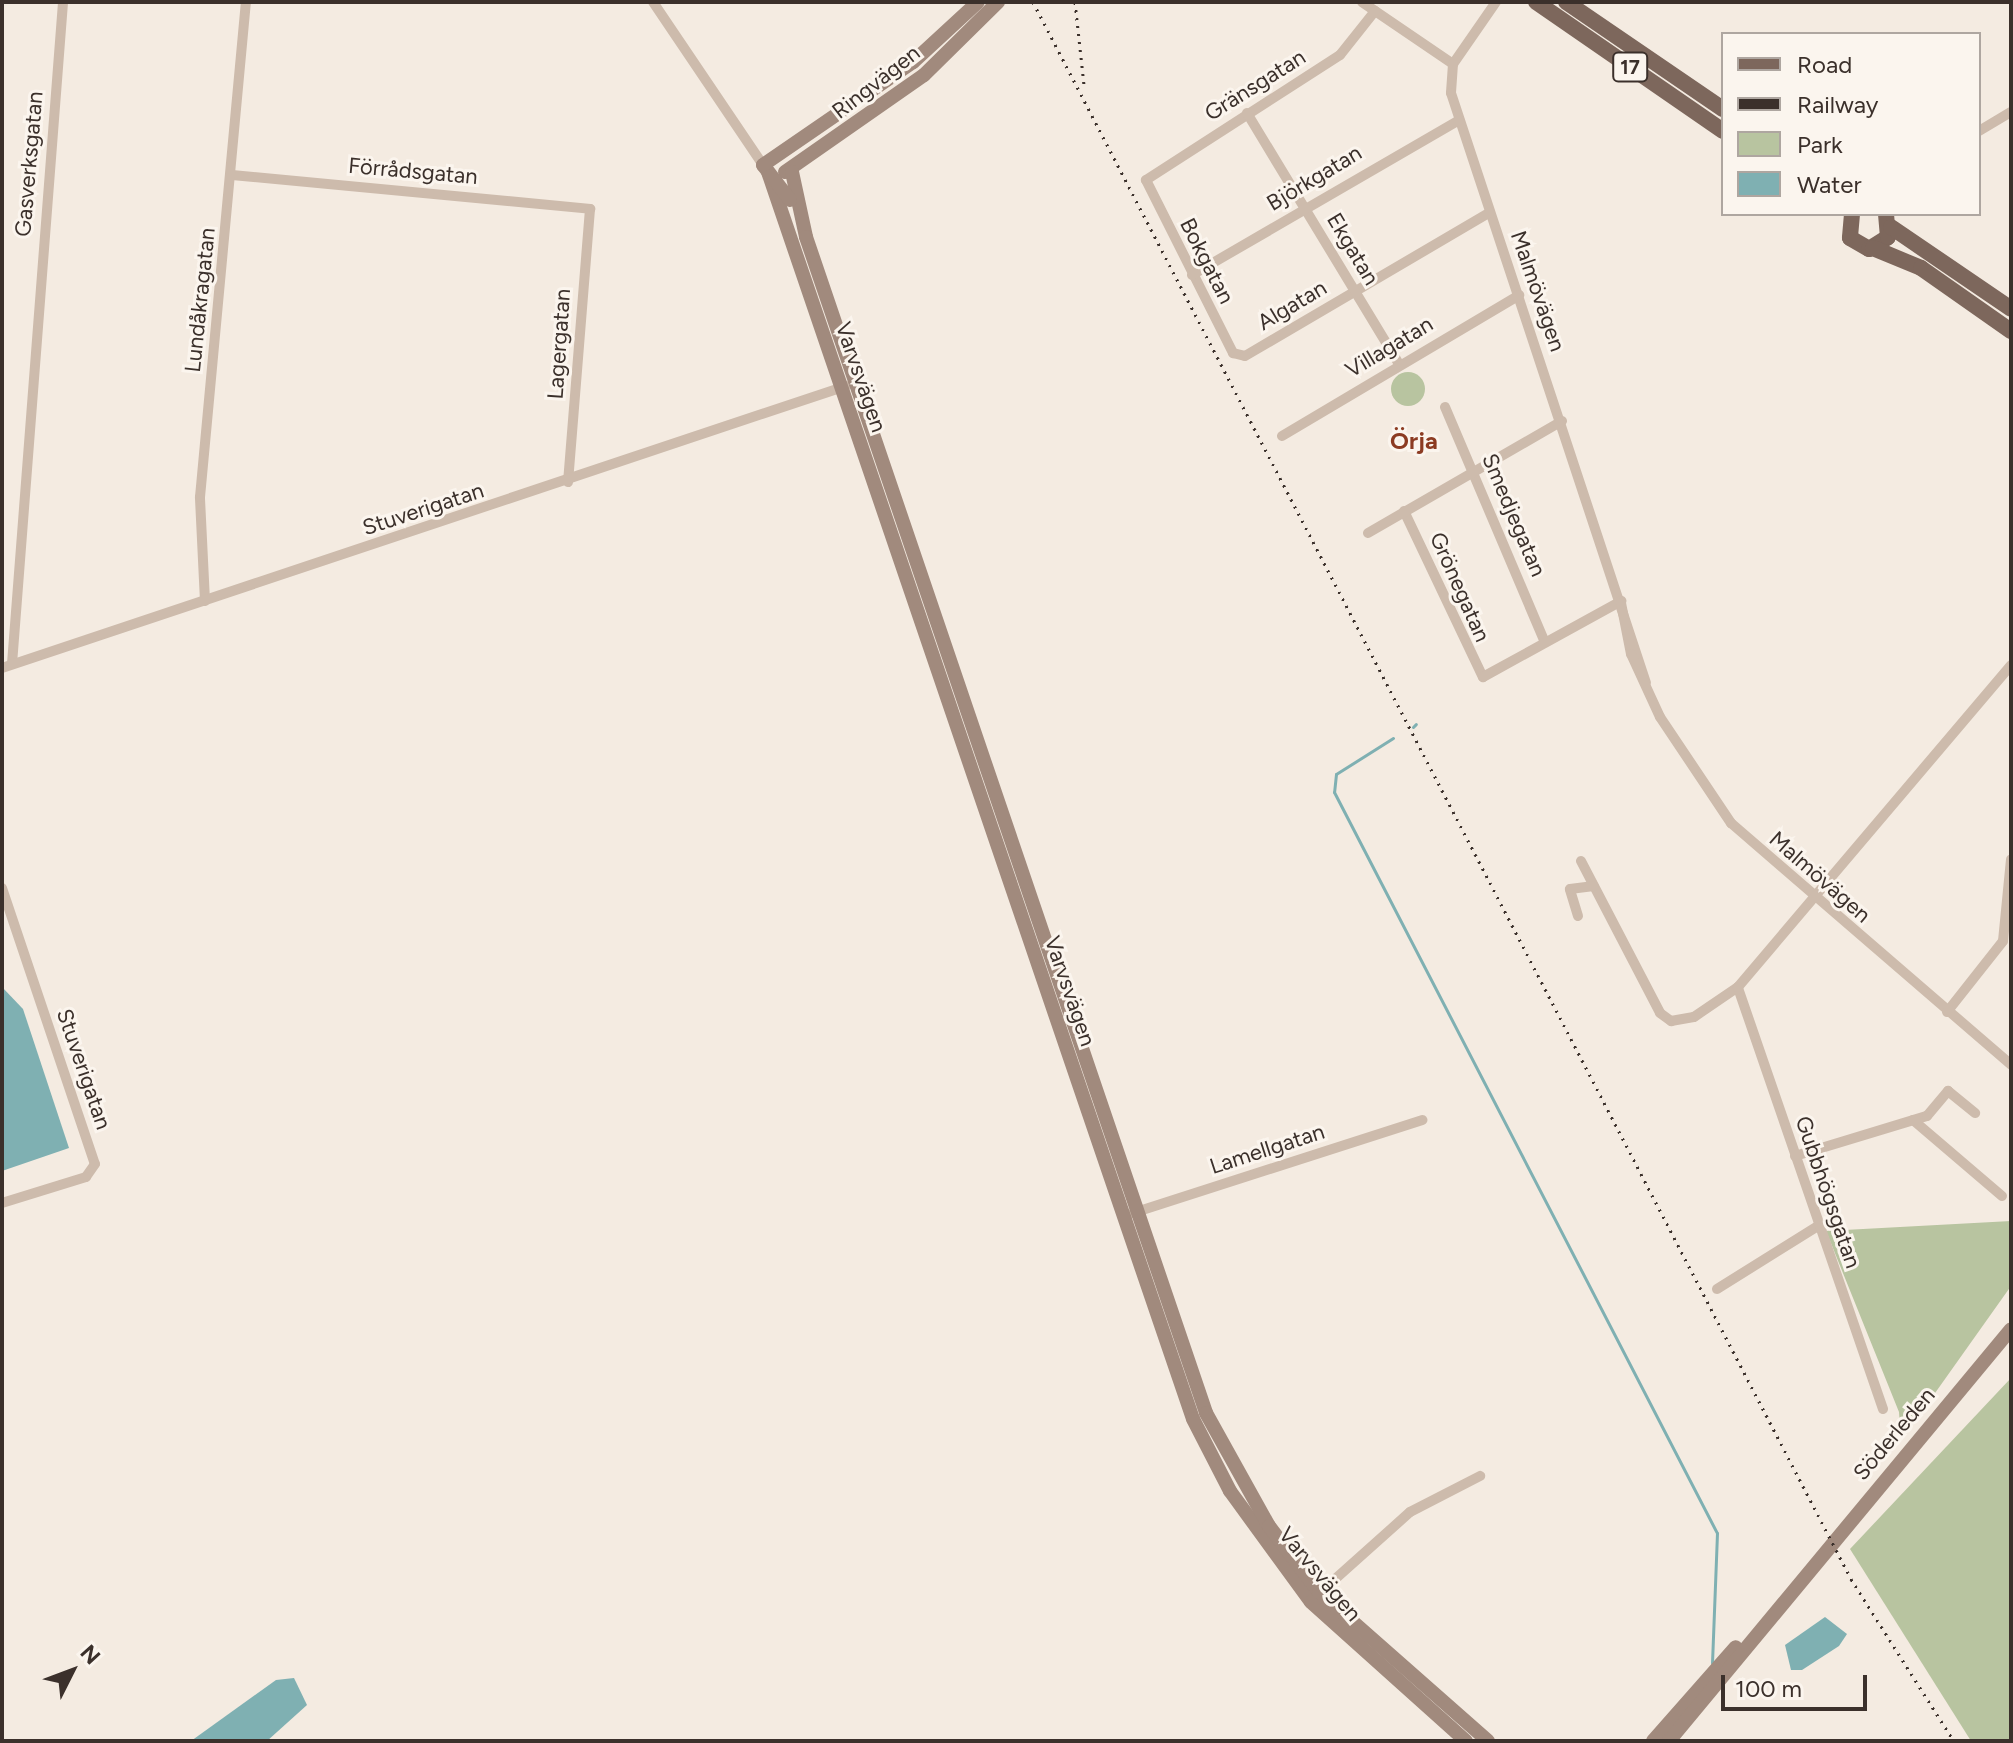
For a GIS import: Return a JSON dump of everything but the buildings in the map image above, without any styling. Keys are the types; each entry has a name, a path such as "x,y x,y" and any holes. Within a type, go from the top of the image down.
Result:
{"main road":[{"name":"Ringvägen","path":"766,169 913,62 978,2"},
{"name":"Ringvägen","path":"792,172 924,75 998,2"},
{"name":"17","path":"1536,2 1721,130"},
{"name":"17","path":"1566,2 1721,108"},
{"path":"766,169 792,172"},
{"name":"Varvsvägen","path":"766,169 782,181 806,237"},
{"name":"Varvsvägen","path":"766,169 848,386 1130,1215 1193,1419 1230,1491 1315,1597 1466,1741"},
{"name":"Varvsvägen","path":"792,172 806,237 848,386"},
{"path":"1847,217 1852,241 1921,268 2011,331"},
{"path":"1873,248 1891,220 2011,309"},
{"name":"Söderleden","path":"1669,1741 2011,1329"},
{"name":"Söderleden","path":"1653,1741 1811,1568"},
{"name":"Varvsvägen","path":"1315,1597 1488,1741"}],"street":[{"name":"Gasverksgatan","path":"7,666 63,2"},
{"name":"Lundåkragatan","path":"205,601 200,497 246,2"},
{"name":"Varvsvägen","path":"653,2 766,169"},
{"path":"1362,2 1453,64 1496,2"},
{"name":"Gränsgatan","path":"1146,180 1340,55 1375,11"},
{"name":"Malmövägen","path":"1453,64 1459,120 1562,421 1646,683 1698,783 1814,899 2011,1065"},
{"path":"1981,130 2011,112"},
{"name":"Ekgatan","path":"1247,113 1399,364"},
{"name":"Björkgatan","path":"1192,275 1304,207 1459,120"},
{"name":"Förrådsgatan","path":"232,175 590,209"},
{"name":"Bokgatan","path":"1146,180 1192,275 1238,357"},
{"name":"Lagergatan","path":"568,482 590,209"},
{"name":"Algatan","path":"1238,357 1490,212"},
{"name":"Villagatan","path":"1282,436 1519,295"},
{"name":"Stuverigatan","path":"7,666 568,482 848,386"},
{"name":"Smedjegatan","path":"1445,407 1474,469 1544,640"},
{"path":"1368,533 1474,469 1562,421"},
{"name":"Grönegatan","path":"1404,511 1483,677 1544,640"},
{"path":"1544,640 1621,601"},
{"path":"1581,861 1590,870 1594,886 1653,1002 1671,1021 1694,1017 1738,987 2011,665"},
{"path":"1947,1012 2003,941 2011,859"},
{"path":"1578,916 1570,889 1594,886"},
{"name":"Stuverigatan","path":"2,888 95,1164 86,1177 2,1203"},
{"name":"Gubbhögsgatan","path":"1738,987 1883,1409"},
{"path":"1795,1156 1913,1120 1948,1091 1975,1113"},
{"name":"Lamellgatan","path":"1130,1215 1422,1120"},
{"path":"1913,1120 2002,1196"},
{"path":"1717,1289 1818,1226"},
{"path":"1315,1597 1410,1512 1480,1476"}],"green space":[{"path":"1408,372 1420,377 1425,389 1420,401 1408,406 1396,401 1391,389 1396,377"},
{"path":"2011,1221 2011,1286 1901,1441 1899,1412 1826,1231"},
{"path":"2011,1378 2011,1741 1971,1741 1850,1549"}],"water":[{"path":"2,987 23,1009 69,1148 2,1171"},
{"path":"1825,1617 1847,1634 1839,1646 1802,1670 1791,1670 1785,1645"},
{"path":"294,1678 307,1705 267,1741 191,1741 276,1680"}],"waterway":[{"path":"1413,727 1416,724"},
{"path":"1393,738 1336,774 1334,792 1717,1533 1712,1663"}],"railway":[{"path":"1033,2 1851,1579 1954,1741"},
{"path":"1075,2 1084,85"}],"district":[{"name":"Örja","path":"1414,441"}]}
